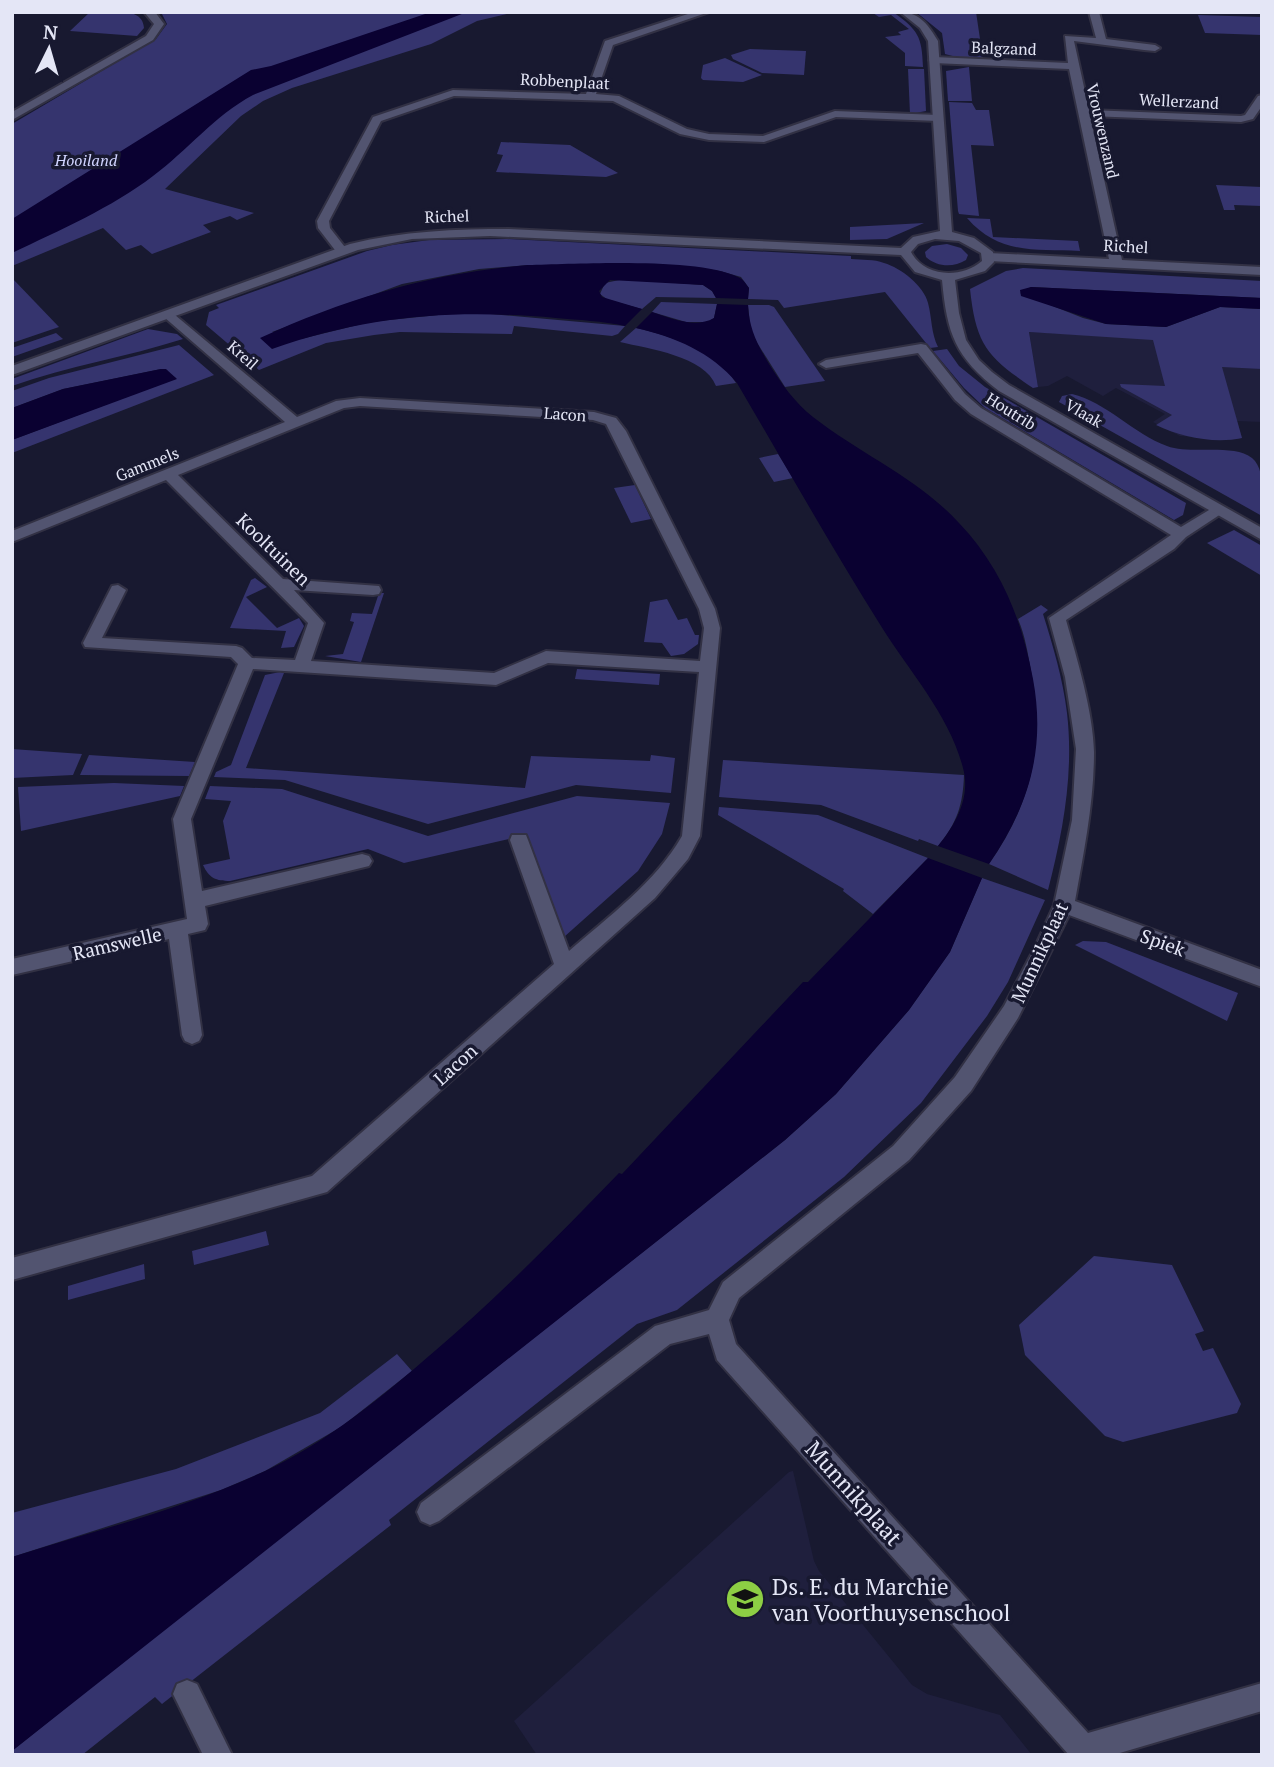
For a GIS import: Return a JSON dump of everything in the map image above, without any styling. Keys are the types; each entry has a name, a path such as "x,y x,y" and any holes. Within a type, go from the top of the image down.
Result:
{"street":[{"path":"12,117 150,38 159,24 149,12"},
{"path":"590,97 609,43 704,12"},
{"path":"905,12 931,34 946,235"},
{"path":"1094,12 1101,39"},
{"name":"Vrouwenzand","path":"1116,263 1068,38 1101,39 1122,47 1155,48"},
{"name":"Balgzand","path":"934,60 1072,66"},
{"name":"Robbenplaat","path":"342,251 324,228 324,217 377,119 461,92 622,100 684,132 709,137 764,139 835,114 938,118"},
{"name":"Wellerzand","path":"1084,113 1241,119 1249,117 1262,98"},
{"name":"Richel","path":"12,371 342,251 404,236 478,232 905,252"},
{"path":"946,235 975,242 989,257 986,265 978,271 948,276 918,268 908,260 905,252 917,239 946,235"},
{"name":"Richel","path":"989,257 1262,271"},
{"name":"Vlaak","path":"948,276 955,333 975,366 1004,388 1262,535"},
{"name":"Kreil","path":"169,314 294,422"},
{"name":"Houtrib","path":"826,364 921,348 975,411 1181,534"},
{"name":"Lacon","path":"12,1269 319,1185 648,893 686,845 694,819 711,618 619,431 611,421 594,416 360,402 335,405 294,422"},
{"name":"Gammels","path":"12,537 294,422"},
{"name":"Kooltuinen","path":"168,474 316,623 301,666"},
{"name":"Munnikplaat","path":"1084,1752 726,1351 717,1320 731,1290 901,1153 962,1084 1011,1013 1064,905 1082,820 1085,749 1073,677 1057,618 1169,546 1181,534 1219,510"},
{"path":"279,584 373,590"},
{"path":"118,590 91,643 236,652 247,663 495,679 545,657 708,667"},
{"name":"Ramswelle","path":"12,967 198,924 182,819 247,663"},
{"path":"519,840 565,967"},
{"path":"194,901 362,861"},
{"name":"Spiek","path":"1064,905 1262,979"},
{"path":"177,928 192,1035"},
{"path":"430,1512 664,1334 717,1320"},
{"path":"187,1694 218,1755"},
{"path":"1084,1752 1262,1697"}],"shaded area":[{"path":"431,12 467,12 253,95 213,123 166,166 137,188 85,218 12,253 12,219 251,70 271,66"},
{"path":"636,263 695,267 740,278 749,288 748,299 716,298 712,291 703,285 610,280 599,291 602,297 642,309 625,326 519,315 447,315 378,322 272,349 260,338 358,299 424,281 528,265"},
{"path":"1031,287 1262,298 1262,309 1220,307 1166,327 1106,324 1021,296 1020,290"},
{"path":"717,304 748,305 757,343 794,399 831,430 907,479 943,507 974,540 1008,595 1023,636 1033,679 1037,729 1031,776 1024,798 1015,820 989,864 938,846 956,819 965,789 963,768 949,730 862,596 737,383 704,354 665,336 636,328 652,312 691,323 707,321 714,318"},
{"path":"1029,332 1262,344 1262,422 1237,421 1242,438 1238,439 1180,436 1153,422 1165,414 1116,388 1103,396 1067,376 1048,386 1038,387"},
{"path":"166,369 177,379 12,440 12,408 63,389"},
{"path":"928,858 982,878 950,952 909,1010 836,1094 785,1140 12,1751 12,1557 171,1508 233,1485 310,1447 375,1401 484,1307 619,1173 622,1174 803,982 808,982"},
{"name":"Ds. E. du Marchie van Voorthuysenschool","path":"793,1471 814,1561 819,1571 912,1685 927,1694 1000,1715 1032,1755 537,1755 514,1721"}],"green space":[{"path":"90,12 131,13 142,21 144,28 137,36 70,31"},
{"name":"Hooiland","path":"161,12 515,12 477,21 431,44 292,88 263,101 241,116 165,189 254,213 237,220 230,216 203,225 211,232 152,254 141,245 126,250 103,228 12,266 12,124 156,39 167,24"},
{"path":"893,12 917,35 923,67 905,66 905,53 885,37 901,35 898,32 909,29 891,15 879,17 873,13"},
{"path":"916,12 976,12 983,59 945,54 942,33"},
{"path":"1198,15 1262,17 1262,35 1205,33"},
{"path":"750,49 806,51 804,75 762,73 733,59 731,55"},
{"path":"725,58 762,75 743,82 701,78 703,65"},
{"path":"969,67 972,101 948,101 946,71"},
{"path":"908,69 924,69 926,111 910,114"},
{"path":"949,102 972,103 976,110 989,110 994,146 971,145 979,216 959,214 958,211"},
{"path":"501,142 570,145 618,173 606,177 496,172 503,155 497,154"},
{"path":"1216,185 1262,187 1262,206 1234,205 1235,210 1224,210"},
{"path":"967,218 990,219 993,237 1078,241 1080,251 1019,248 1005,244 979,230"},
{"path":"924,223 887,239 850,240 850,227"},
{"path":"507,239 851,256 851,259 880,262 904,273 922,290 928,303 938,347 930,348 885,292 784,308 778,300 748,299 749,288 741,277 692,267 528,265 479,269 402,284 272,332 301,339 370,322 468,312 625,326 612,336 514,326 512,334 400,332 326,343 259,370 206,325 209,312 219,308 216,305 367,251 429,240"},
{"path":"947,244 961,248 968,255 966,260 945,265 926,257 925,252 932,246"},
{"path":"1023,268 1262,281 1262,298 1031,287 1020,293 1083,318 1106,324 1166,327 1220,307 1262,309 1262,369 1222,367 1242,438 1209,440 1187,436 1156,425 1172,415 1121,387 1120,384 1165,386 1153,340 1029,332 1038,387 1033,388 1005,367 994,358 980,337 970,289 1006,271"},
{"path":"12,278 59,327 12,343"},
{"path":"624,279 703,285 712,291 716,298 656,297 642,309 608,300 600,294 605,283"},
{"path":"661,302 717,304 714,318 708,322 686,322 652,312"},
{"path":"748,305 774,307 825,381 785,387 751,333"},
{"path":"636,328 678,340 705,353 727,371 736,383 716,386 700,367 675,355 620,342"},
{"path":"148,329 177,334 183,339 12,386 12,379"},
{"path":"56,333 63,339 12,357 12,348"},
{"path":"179,345 214,375 12,453 12,440 176,378 161,369 63,389 12,408 12,391 49,378"},
{"path":"947,349 959,366 985,387 1186,503 1183,515 1174,520 985,408 933,351"},
{"path":"1072,394 1097,404 1167,446 1188,450 1234,451 1252,458 1261,477 1262,516 1059,402 1062,396"},
{"path":"778,454 793,478 774,482 759,458"},
{"path":"635,485 651,519 631,523 614,488"},
{"path":"1234,530 1262,546 1262,576 1207,543"},
{"path":"255,578 267,587 246,597 277,628 299,618 304,626 294,647 281,648 286,631 230,628 251,580"},
{"path":"379,593 384,593 361,662 325,656 343,654 354,622 350,621 352,613 372,614"},
{"path":"667,599 678,620 687,618 695,635 699,635 698,644 684,654 671,656 662,643 644,642 650,602"},
{"path":"1041,605 1048,610 1043,614 1063,688 1069,735 1066,802 1048,890 989,864 1016,818 1031,772 1035,748 1035,698 1023,631 1018,619"},
{"path":"577,669 660,674 659,685 575,679"},
{"path":"284,673 246,768 525,788 531,756 650,761 651,755 675,758 671,793 576,785 428,824 285,780 214,777 216,772 231,765 265,675"},
{"path":"12,749 82,754 73,775 12,778"},
{"path":"89,755 195,762 189,776 80,775"},
{"path":"723,760 964,775 962,796 958,813 938,846 821,805 719,797"},
{"path":"114,783 184,786 180,796 21,831 18,787"},
{"path":"210,786 282,789 428,836 577,796 670,803 662,834 638,871 564,937 527,835 404,863 368,849 230,881 217,879 210,876 203,865 230,859 223,821 231,801 205,799"},
{"path":"719,807 818,815 928,858 873,914 843,891 844,889 718,815"},
{"path":"982,878 1045,900 1008,982 987,1016 921,1103 844,1177 677,1310 637,1324 389,1520 391,1525 162,1704 155,1697 82,1755 12,1755 12,1751 105,1676 785,1140 836,1094 909,1010 950,952"},
{"path":"1083,941 1106,942 1238,993 1227,1021 1075,945"},
{"path":"266,1231 269,1245 194,1265 192,1251"},
{"path":"1094,1256 1172,1265 1204,1331 1195,1334 1203,1351 1213,1348 1241,1404 1237,1413 1123,1442 1105,1436 1025,1355 1019,1325"},
{"path":"144,1264 145,1279 68,1300 68,1286"},
{"path":"397,1354 412,1371 341,1427 265,1471 221,1490 12,1557 12,1513 176,1469 320,1413"}],"place":[{"name":"Ds. E. du Marchie van Voorthuysenschool","path":"745,1599"}]}
